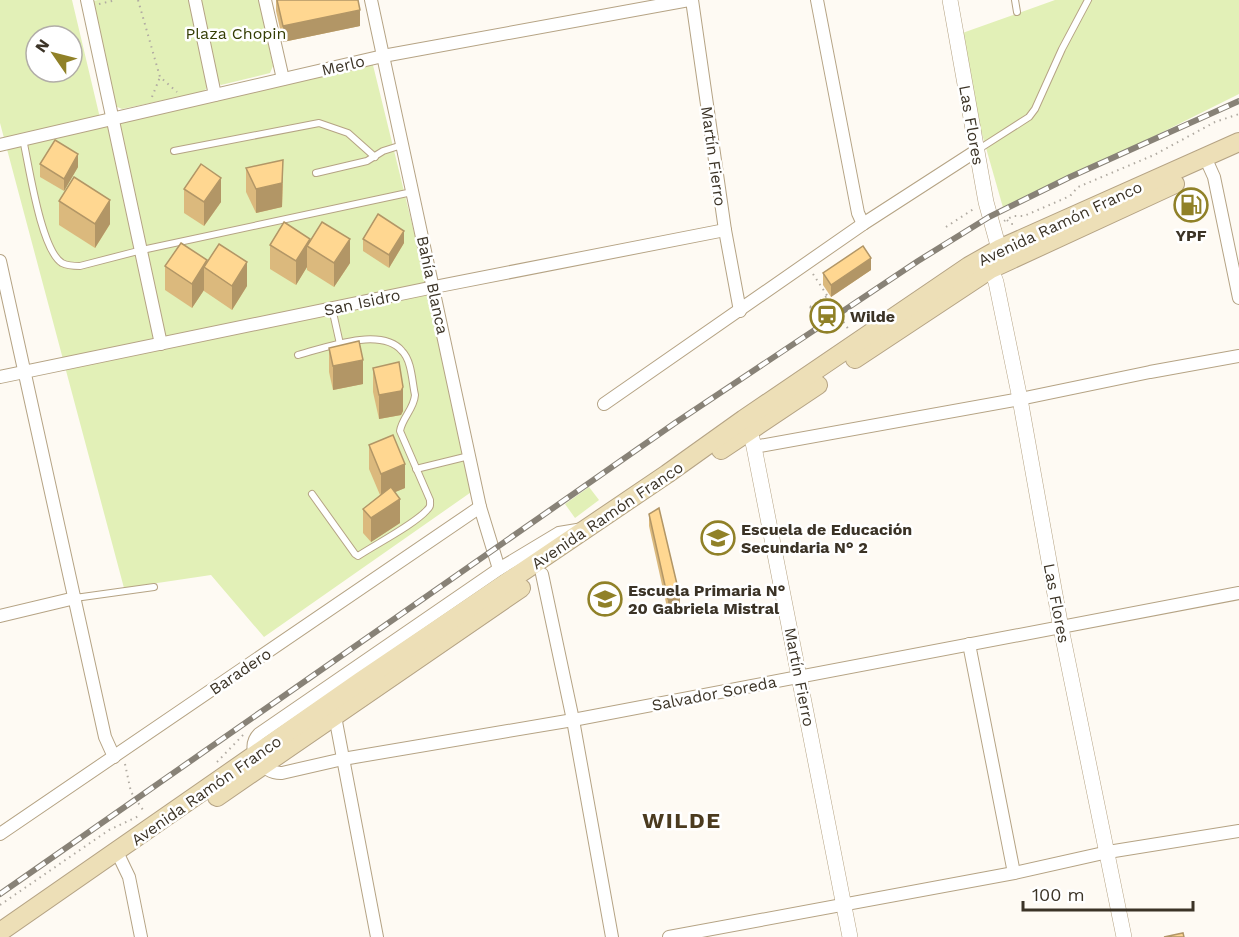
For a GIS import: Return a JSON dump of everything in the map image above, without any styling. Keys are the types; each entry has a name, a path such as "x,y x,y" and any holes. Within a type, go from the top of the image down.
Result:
{"main road":[{"name":"Avenida Ramón Franco","path":"333,709 542,574 991,269 1208,163 1239,142"},
{"name":"Avenida Ramón Franco","path":"13,937 119,857 589,528 750,432 969,266 999,249 1208,163 1239,155"},
{"name":"Avenida Ramón Franco","path":"0,932 119,857"}],"street":[{"path":"195,0 214,95"},
{"path":"265,0 283,79"},
{"name":"Bahía Blanca","path":"371,0 480,507 499,569"},
{"name":"Merlo","path":"0,145 383,56 691,0"},
{"name":"Martín Fierro","path":"691,0 736,303 740,311"},
{"path":"817,0 858,213 863,224"},
{"name":"Las Flores","path":"950,0 986,202 999,249"},
{"path":"87,3 142,250 160,344"},
{"path":"604,404 863,224 976,151"},
{"path":"1208,163 1239,298"},
{"name":"San Isidro","path":"0,376 434,286 725,230"},
{"path":"0,261 105,737 118,753"},
{"name":"Las Flores","path":"991,269 996,282 1020,399 1061,628 1124,937"},
{"path":"750,432 1020,399 1239,356"},
{"name":"Martín Fierro","path":"750,432 850,937"},
{"name":"Baradero","path":"0,834 480,507"},
{"path":"259,760 253,743 259,734 499,569 560,533 589,528"},
{"path":"542,574 573,720 612,937"},
{"name":"Salvador Soreda","path":"259,760 274,773 282,773 343,759 573,720 1239,592"},
{"path":"0,616 75,598"},
{"path":"969,644 1014,873"},
{"path":"341,679 333,709 377,937"},
{"path":"669,937 1014,873 1108,852 1239,831"},
{"path":"119,857 129,877 141,937"}],"lane":[{"path":"1015,0 1017,12"},
{"path":"976,151 1029,117 1035,109 1062,49 1088,0"},
{"path":"174,151 319,123 348,133 375,157"},
{"path":"23,140 44,234 57,258 72,266 412,192"},
{"path":"316,173 367,161 383,151 402,145"},
{"path":"332,308 340,344"},
{"path":"298,355 340,344 373,339 390,343 403,351 408,361 416,395 400,431 430,501 427,510 358,556 312,494"},
{"path":"416,469 469,456"},
{"path":"75,598 154,587"}],"path":[{"path":"87,3 116,0"},
{"path":"138,0 160,77 187,101"},
{"path":"147,111 160,77"},
{"path":"1124,167 1154,155 1215,122 1239,114"},
{"path":"946,227 986,202"},
{"path":"807,264 832,303"},
{"path":"827,296 810,307 826,331 842,320 840,317"},
{"path":"118,753 131,792 150,820"}],"green space":[{"path":"0,0 72,0 78,24 24,24 24,84 84,84 84,51 100,118 371,57 477,488 264,637 211,575 124,588 0,123"},
{"path":"189,0 207,88 203,92 122,109 115,106 93,1"},
{"name":"Plaza Chopin","path":"200,0 259,0 273,66 270,73 221,85 218,83"},
{"path":"1055,0 1239,0 1239,94 1004,211 954,36"},
{"path":"589,487 599,500 575,518 565,504"}],"building":[{"path":"277,0 358,0 360,10 283,26"},
{"path":"55,140 78,154 64,179 40,164"},
{"path":"283,160 282,183 256,189 246,168"},
{"path":"201,164 221,178 204,202 184,189"},
{"path":"74,177 110,200 95,224 59,201"},
{"path":"378,214 404,231 389,255 363,239"},
{"path":"284,222 310,239 296,261 270,245"},
{"path":"322,222 350,239 334,263 307,246"},
{"path":"181,243 207,260 192,284 165,266"},
{"path":"219,244 247,262 232,286 204,267"},
{"path":"863,246 871,258 831,285 823,273"},
{"path":"359,341 363,360 333,366 329,348"},
{"path":"399,362 403,387 401,391 379,395 373,368"},
{"path":"393,435 405,464 381,474 369,445"},
{"path":"391,487 400,499 371,518 363,509"},
{"path":"659,508 680,597 668,599 649,514"},
{"path":"1183,933 1184,937 1164,937"}],"railway":[{"path":"0,894 675,423 918,261 989,217 1070,177 1239,101"}],"place":[{"name":"YPF","path":"1191,205"},
{"name":"Wilde","path":"827,316"},
{"name":"Escuela de Educación Secundaria N° 2","path":"718,538"},
{"name":"Escuela Primaria N° 20 Gabriela Mistral","path":"605,599"}],"district":[{"name":"WILDE","path":"682,820"}]}
